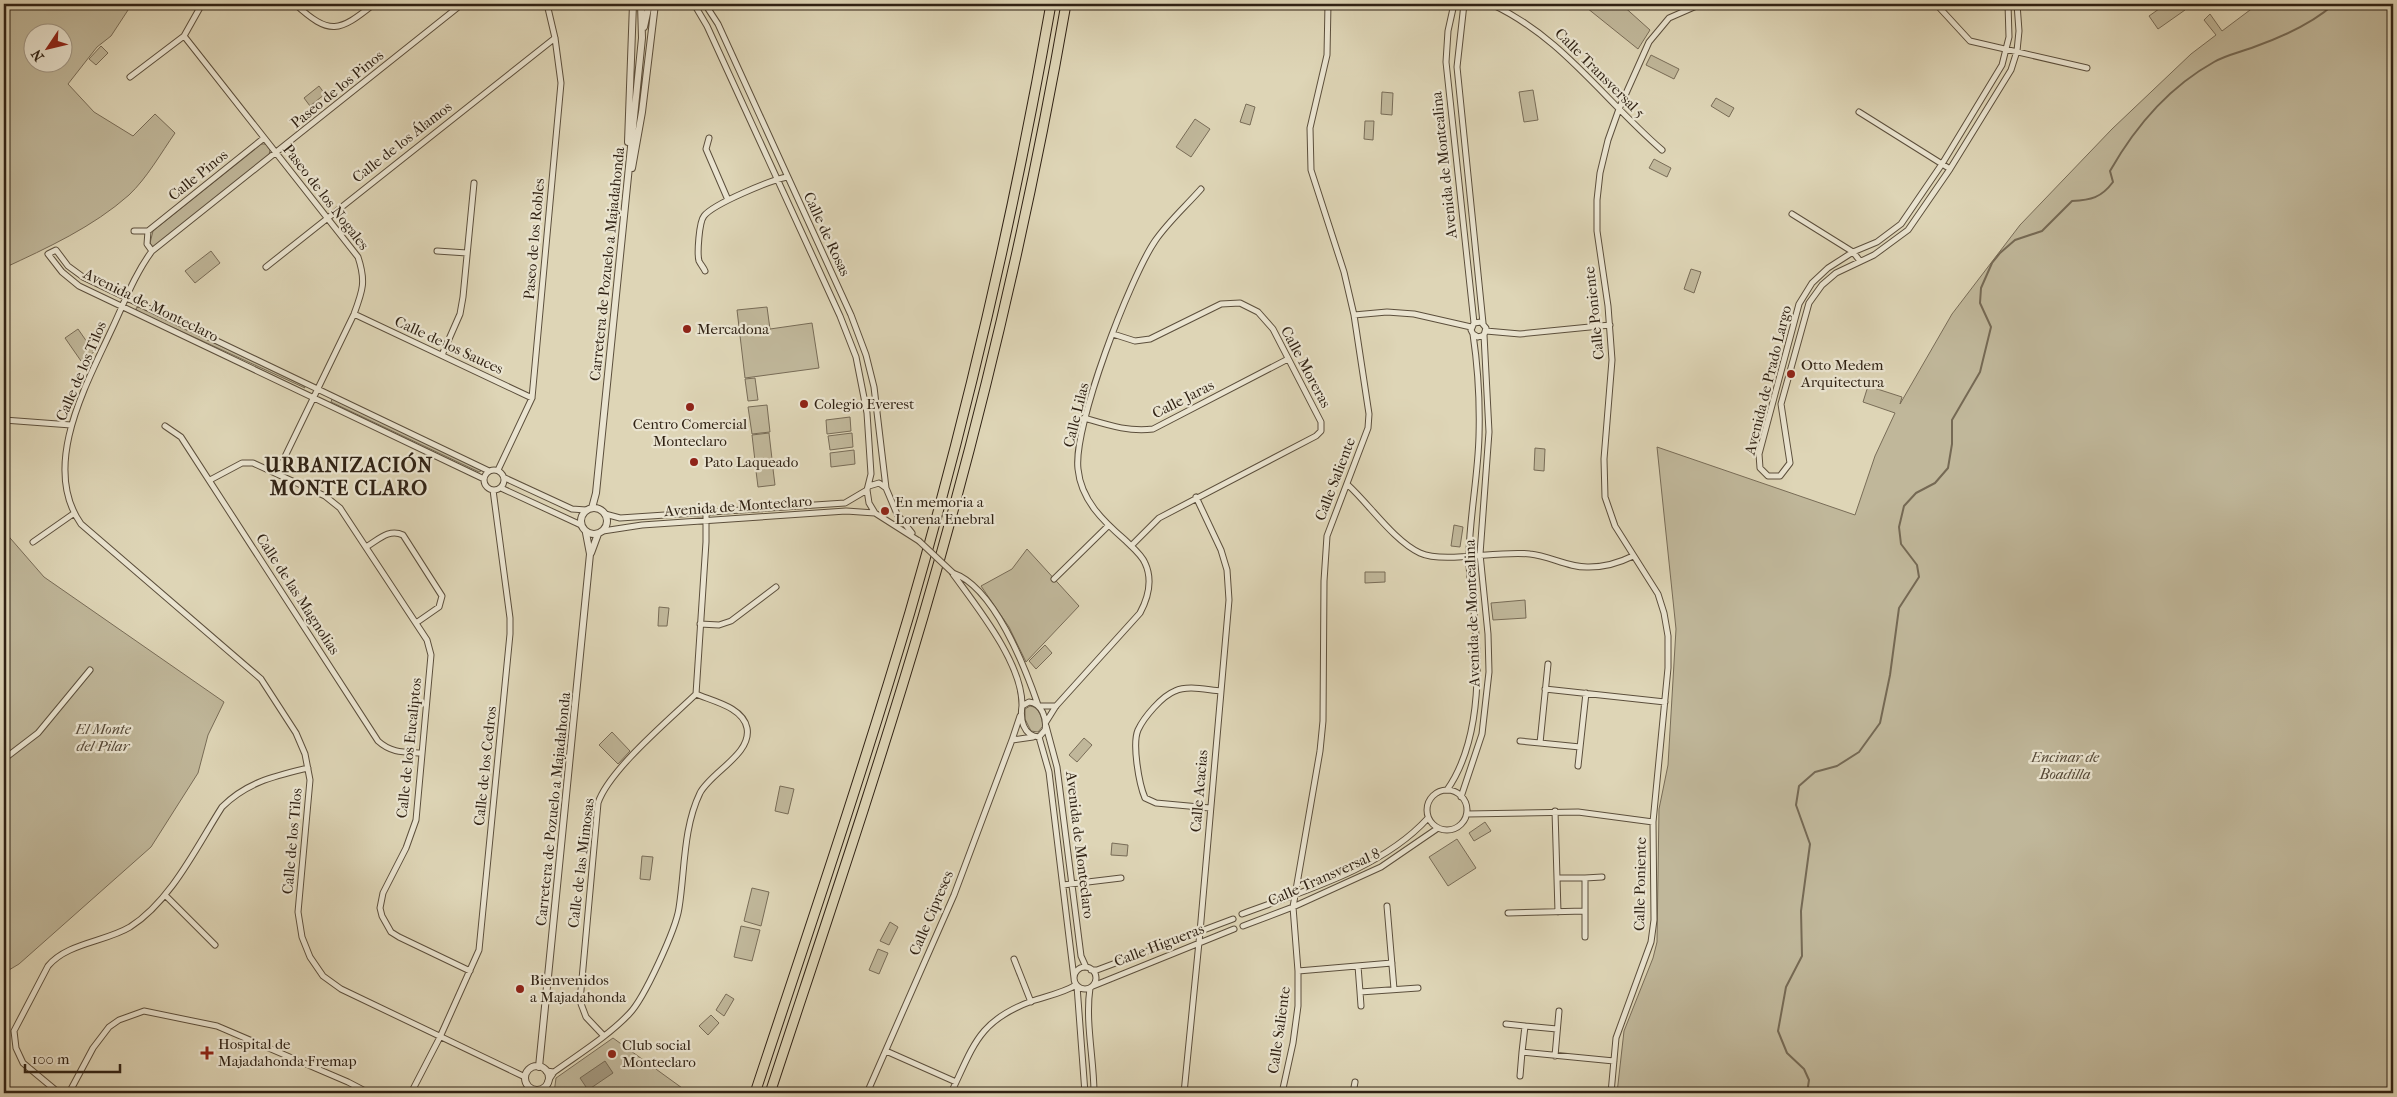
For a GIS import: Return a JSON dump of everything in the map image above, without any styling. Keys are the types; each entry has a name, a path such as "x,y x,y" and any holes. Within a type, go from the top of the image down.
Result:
{"highway":[{"path":"755,1093 880,708 935,523 992,294 1029,123 1051,4"},
{"path":"770,1093 894,715 946,537 1008,291 1066,4"}],"street":[{"path":"130,77 184,36 202,4"},
{"path":"295,4 318,23 328,26 349,23 374,4"},
{"name":"Paseo de los Pinos","path":"126,299 152,251 462,4"},
{"name":"Paseo de los Robles","path":"498,470 532,398 561,83 555,38 547,4"},
{"path":"627,191 633,4"},
{"name":"Carretera de Pozuelo a Majadahonda","path":"589,509 596,493 642,38 642,4"},
{"name":"Carretera de Pozuelo a Majadahonda","path":"642,38 649,4"},
{"path":"627,191 642,112 655,4"},
{"name":"Calle de Rosas","path":"694,4 707,26 840,316 856,357 867,414 871,474 868,488"},
{"name":"Calle de Rosas","path":"705,4 718,24 851,315 866,355 874,387 886,488 895,510"},
{"name":"Calle Saliente","path":"1282,1093 1293,1043 1298,1006 1298,970 1293,907 1320,751 1323,721 1324,581 1327,536 1340,497 1348,485 1368,428 1370,414 1354,315 1344,272 1316,191 1310,162 1310,128 1327,55 1328,4"},
{"name":"Avenida de Montealina","path":"1454,4 1448,31 1446,62 1472,325"},
{"name":"Avenida de Montealina","path":"1464,4 1457,67 1484,323"},
{"name":"Calle Transversal 5","path":"1491,4 1515,14 1552,41 1662,150"},
{"name":"Calle Poniente","path":"1611,1093 1616,1038 1651,942 1654,920 1653,822 1665,702 1668,636 1664,613 1650,580 1633,556 1612,519 1605,497 1603,482 1612,360 1610,325 1597,231 1597,200 1600,173 1619,109 1648,42 1658,29 1678,12 1701,4"},
{"path":"1936,4 1970,41 2087,68"},
{"name":"Avenida de Prado Largo","path":"2008,4 2009,37 2002,65 1942,164 1901,224 1878,242 1853,252 1828,268 1812,283 1799,304 1759,454 1760,468 1768,476 1780,476 1790,463 1782,404 1810,303 1822,285 1836,273 1891,244 1908,230 1950,169 2011,70 2017,51 2019,31 2017,4"},
{"name":"Paseo de los Nogales","path":"184,36 358,257 364,273 364,288 354,314 277,474"},
{"name":"Calle de los Álamos","path":"266,267 555,38"},
{"path":"1859,112 1950,169"},
{"name":"Calle Pinos","path":"148,231 264,138"},
{"path":"709,138 706,149 728,200"},
{"path":"705,271 699,260 700,223 704,215 728,200 777,179 787,177"},
{"path":"442,355 460,314 474,183"},
{"name":"Calle Lilas","path":"1037,737 1044,734 1046,724 1056,706 1140,613 1148,599 1150,582 1145,562 1131,546 1108,526 1093,508 1083,489 1078,469 1078,446 1084,418 1130,289 1155,240 1201,189"},
{"path":"1792,214 1853,252 1860,261"},
{"path":"134,231 148,231 147,244 152,251"},
{"name":"Avenida de Monteclaro","path":"484,479 79,286 62,272 48,254 56,250 68,266 83,277 126,299 489,471"},
{"path":"437,251 467,253"},
{"name":"Calle de los Tilos","path":"126,299 71,425 66,466 67,490 74,514 97,541 261,679 296,733 305,754 310,793 298,912 302,937 310,957 323,976 341,989 525,1077"},
{"name":"Calle Moreras","path":"1113,334 1135,341 1150,339 1220,304 1240,303 1258,312 1273,329 1321,422 1321,431 1316,436 1159,518 1131,546"},
{"path":"1354,315 1387,312 1414,314 1472,325 1478,322 1484,323 1485,333"},
{"name":"Calle de los Sauces","path":"354,314 532,398"},
{"path":"1472,325 1473,334 1478,337 1485,333 1520,334 1610,325"},
{"name":"Avenida de Montealina","path":"1461,797 1482,734 1487,694 1488,634 1480,554 1490,432 1485,333"},
{"name":"Avenida de Montealina","path":"1447,790 1460,770 1466,750 1476,690 1477,658 1468,555 1479,438 1479,396 1473,334"},
{"name":"Calle Jaras","path":"1084,418 1128,430 1152,429 1288,359"},
{"path":"4,420 71,425"},
{"name":"Calle de las Magnolias","path":"165,426 181,437 378,740 386,748 394,751 421,753"},
{"name":"Calle de los Eucaliptos","path":"210,480 242,462 253,463 325,496 340,508 427,640 431,655 416,820 406,848 383,893 380,908 382,916 391,932 399,938 470,971"},
{"path":"581,525 501,488 493,490 488,488 484,479 489,471 498,470 504,478 572,509 589,509 604,513 607,523 601,533 586,533 581,525 580,519 589,509"},
{"path":"501,488 504,478"},
{"path":"886,488 879,483 868,488 869,503 875,513 914,536"},
{"path":"1348,485 1393,531 1418,552 1440,558 1480,554 1529,553 1586,568 1619,562 1633,556"},
{"name":"Avenida de Monteclaro","path":"604,513 620,518 706,514 844,503 868,488"},
{"name":"Calle de los Cedros","path":"411,1093 440,1037 479,950 510,634 510,618 493,490"},
{"name":"Carretera de Pozuelo a Majadahonda","path":"596,493 604,513"},
{"name":"Calle Acacias","path":"1184,1093 1229,600 1227,570 1212,528 1196,497"},
{"path":"886,519 894,514 895,510 919,541 953,573 977,588 990,606 1016,653 1038,706"},
{"name":"Avenida de Monteclaro","path":"601,533 642,525 846,511 875,513"},
{"path":"34,542 74,514"},
{"path":"554,1072 546,1071 539,1067 528,1070 525,1077 530,1087 536,1092 544,1087 554,1072 630,1013 674,929 691,817 701,792 717,772 741,751 746,742 747,728 738,712 696,694 706,542 706,514"},
{"path":"1054,579 1108,526"},
{"path":"366,547 388,534 396,532 403,535 442,596 439,607 416,623"},
{"name":"Carretera de Pozuelo a Majadahonda","path":"539,1067 590,557 586,533"},
{"name":"Carretera de Pozuelo a Majadahonda","path":"590,557 601,533"},
{"path":"953,573 995,632 1022,694 1022,706 1029,702 1038,706 1056,706"},
{"path":"700,624 719,625 731,621 776,586"},
{"path":"1540,743 1548,664"},
{"path":"4,759 38,733 90,670"},
{"path":"1210,808 1156,803 1145,798 1140,787 1136,738 1144,720 1166,696 1176,690 1186,688 1221,690"},
{"path":"1545,689 1665,702"},
{"path":"1578,766 1586,693"},
{"name":"Calle de las Mimosas","path":"603,1035 586,1017 580,1001 598,803 608,783 620,769 696,694"},
{"name":"Calle Cipreses","path":"867,1093 954,895 1012,740 1022,706"},
{"name":"Avenida de Monteclaro","path":"1038,706 1046,724 1057,767 1081,956 1089,968"},
{"name":"Avenida de Monteclaro","path":"1021,714 1025,728 1037,737 1049,772 1074,978"},
{"path":"1012,740 1022,737 1037,737"},
{"path":"1520,741 1580,748"},
{"path":"59,1093 23,1063 16,1048 14,1031 48,966 56,957 130,927 146,915 166,894 222,807 231,798 251,784 308,768"},
{"path":"1447,790 1461,797 1465,802 1466,814 1463,822 1456,828 1447,830 1438,828 1428,818 1427,810 1433,796 1447,790"},
{"path":"1466,814 1555,811 1578,812 1653,822"},
{"path":"1555,811 1558,912"},
{"name":"Calle Transversal 8","path":"1242,914 1296,894 1380,856 1413,834 1428,818"},
{"name":"Calle Transversal 8","path":"1243,926 1293,907 1381,867 1438,828"},
{"path":"1557,878 1602,877"},
{"path":"1063,885 1121,878"},
{"path":"1585,878 1585,937"},
{"path":"166,894 216,945"},
{"path":"1387,906 1394,990"},
{"path":"1508,913 1585,911"},
{"name":"Calle Higueras","path":"1089,968 1097,970 1233,920"},
{"name":"Calle Higueras","path":"1091,987 1234,929"},
{"path":"1014,959 1031,1002"},
{"name":"Calle Saliente","path":"1298,970 1392,963"},
{"path":"1358,966 1361,1006"},
{"path":"1085,1093 1077,986 1074,978 1078,970 1089,968 1096,977 1087,1003 1094,1062 1094,1093"},
{"path":"951,1093 973,1046 987,1026 1006,1012 1031,1002 1077,986 1081,988 1091,987"},
{"path":"1360,992 1418,988"},
{"path":"69,1093 93,1048 108,1027 119,1020 144,1011 217,1026 331,1074 369,1093"},
{"path":"1555,1056 1559,1011"},
{"path":"1506,1024 1558,1029"},
{"path":"1520,1076 1524,1026"},
{"path":"886,1051 956,1082"},
{"path":"1522,1052 1614,1061"},
{"path":"546,1071 548,1081"},
{"path":"1353,1093 1355,1082"}],"green space":[{"path":"4,4 132,4 111,36 97,47 68,84 94,112 133,136 155,114 175,133 154,165 129,195 85,227 37,253 4,268"},
{"path":"1582,4 1621,4 1650,30 1638,49"},
{"path":"2166,4 2180,4 2185,10 2158,29 2149,16"},
{"name":"Encinar de Boadilla","path":"2258,4 2393,4 2393,1093 1617,1093 1624,1031 1653,958 1657,942 1659,809 1668,765 1676,629 1657,447 1855,515 1875,456 1895,413 1863,402 1868,386 1902,397 1900,404 1952,314 2020,225 2112,129 2191,54 2216,35 2204,20 2210,14 2222,31"},
{"path":"101,46 108,53 96,65 89,59"},
{"path":"1651,55 1679,69 1674,79 1646,65"},
{"path":"319,86 325,94 310,106 304,98"},
{"path":"1533,90 1538,120 1524,122 1519,92"},
{"path":"1382,92 1393,93 1392,115 1381,114"},
{"path":"1716,98 1734,108 1729,117 1711,106"},
{"path":"1246,104 1255,107 1250,125 1240,122"},
{"path":"1195,119 1210,129 1191,157 1176,147"},
{"path":"1365,121 1374,121 1373,140 1364,139"},
{"path":"261,144 266,144 270,150 269,155 153,247 150,243 153,231"},
{"path":"1654,159 1671,168 1667,177 1649,168"},
{"path":"211,251 220,263 195,283 185,271"},
{"path":"1691,269 1701,272 1694,293 1684,289"},
{"path":"139,307 305,388 137,311 136,308"},
{"path":"767,307 770,329 812,323 819,368 745,378 737,310"},
{"path":"78,329 94,352 81,361 65,338"},
{"path":"755,378 758,400 748,401 745,379"},
{"path":"332,399 481,471 479,472 331,402"},
{"path":"767,405 770,432 752,434 748,407"},
{"path":"850,417 851,431 827,434 826,420"},
{"path":"769,433 772,459 755,461 752,435"},
{"path":"852,433 853,447 830,450 828,436"},
{"path":"1535,448 1545,449 1544,471 1534,470"},
{"path":"854,450 855,464 831,467 830,453"},
{"path":"772,461 775,485 758,487 755,463"},
{"path":"1454,525 1463,527 1460,547 1451,546"},
{"name":"El Monte del Pilar","path":"4,531 44,577 224,702 208,735 198,773 151,847 19,964 4,973"},
{"path":"1027,549 1079,606 1026,662 1009,627 981,586 1012,569"},
{"path":"1365,572 1385,572 1385,582 1365,583"},
{"path":"1525,600 1526,618 1493,620 1491,603"},
{"path":"659,607 669,608 667,626 658,626"},
{"path":"1045,645 1052,653 1036,669 1029,661"},
{"path":"1030,706 1036,708 1041,716 1043,726 1038,732 1031,731 1025,719 1025,709"},
{"path":"612,732 630,751 618,764 599,745"},
{"path":"1084,738 1092,745 1077,762 1069,755"},
{"path":"780,786 794,789 788,814 775,811"},
{"path":"1485,822 1491,831 1474,841 1469,833"},
{"path":"1457,839 1476,868 1448,886 1429,857"},
{"path":"1112,843 1128,845 1127,856 1111,855"},
{"path":"642,856 653,857 650,880 640,879"},
{"path":"752,888 769,892 761,926 744,921"},
{"path":"890,922 898,927 889,945 880,941"},
{"path":"741,926 760,930 752,961 734,957"},
{"path":"878,949 888,953 879,974 869,970"},
{"path":"726,994 734,999 724,1016 716,1010"},
{"path":"711,1015 719,1023 708,1035 699,1026"},
{"name":"Club social Monteclaro","path":"613,1038 689,1093 554,1093 556,1078"}],"shaded area":[{"path":"605,1061 613,1073 588,1090 580,1078"}],"waterway":[{"path":"1807,1093 1809,1080 1804,1069 1787,1053 1778,1031 1786,987 1802,956 1801,911 1810,844 1796,805 1799,786 1815,772 1837,766 1859,752 1880,723 1890,675 1899,608 1919,577 1917,565 1901,544 1899,527 1904,506 1916,493 1935,483 1948,468 1952,444 1952,420 1980,372 1991,327 1980,303 1981,288 1992,263 2015,240 2042,231 2072,201 2090,199 2104,192 2113,182 2110,171 2130,139 2154,109 2182,83 2229,55 2265,43 2296,29 2316,18 2334,4"}],"place":[{"name":"Mercadona","path":"687,329"},
{"name":"Otto Medem Arquitectura","path":"1791,374"},
{"name":"Colegio Everest","path":"804,404"},
{"name":"Centro Comercial Monteclaro","path":"690,407"},
{"name":"Pato Laqueado","path":"694,462"},
{"name":"En memoria a Lorena Enebral","path":"885,511"},
{"name":"Bienvenidos a Majadahonda","path":"520,989"},
{"name":"Hospital de Majadahonda Fremap","path":"207,1053"},
{"name":"Club social Monteclaro","path":"612,1054"}],"district":[{"name":"URBANIZACIÓN MONTE CLARO","path":"349,476"}]}
